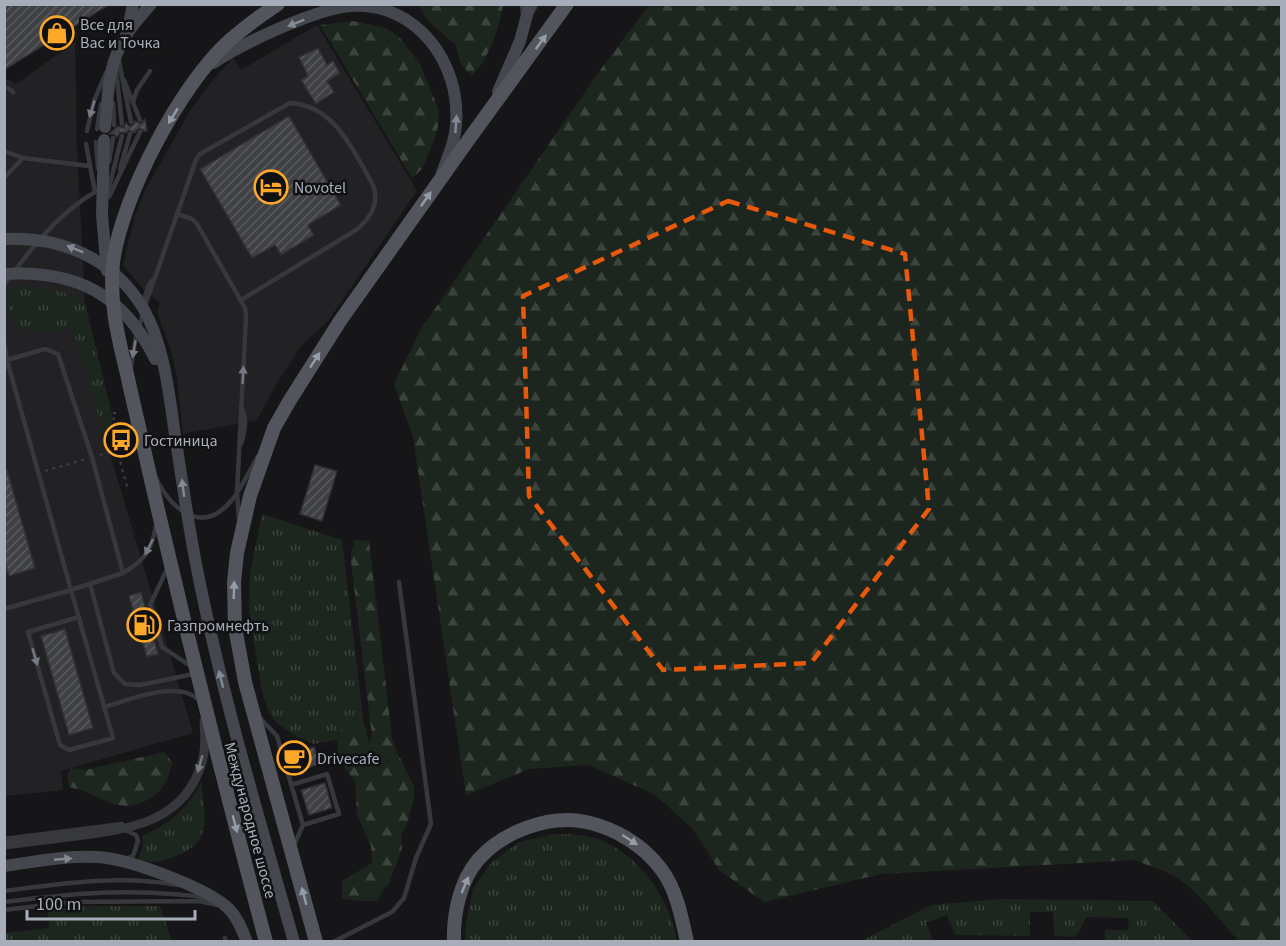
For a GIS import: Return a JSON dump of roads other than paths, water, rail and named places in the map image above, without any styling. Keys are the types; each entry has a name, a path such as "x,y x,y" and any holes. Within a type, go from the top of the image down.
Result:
{"main road":[{"name":"Международное шоссе","path":"266,942 204,706 114,322 113,264 126,211 152,153 171,119 206,67 228,42 278,4"},
{"path":"316,942 238,650 234,582 240,538 250,496 274,428 340,321 567,4"},
{"path":"454,942 459,898 478,860 500,840 530,826 556,821 585,821 629,838 642,849 662,870 670,886 687,942"}],"street":[{"path":"126,36 133,4"},
{"path":"114,322 104,246 101,201 105,133 118,50 151,4"},
{"path":"206,67 231,51 328,10 361,6 394,13 412,23 427,36 442,58 453,85 456,124 454,138 440,180"},
{"path":"481,122 503,82 531,6"},
{"path":"4,239 39,239 78,250 108,268 122,281 144,309 161,357 196,565 211,637 294,942"},
{"path":"4,274 35,274 71,280 87,286 117,305 145,338 157,362 169,397"},
{"path":"4,845 122,830 157,817 179,802 197,776 203,760 204,706"},
{"path":"7,866 75,858 97,857 120,860 199,889 227,907 237,919 247,942"}],"lane":[{"path":"118,50 116,70 122,124"},
{"path":"87,131 94,102 107,69 118,50"},
{"path":"116,70 140,120"},
{"path":"116,70 131,122"},
{"path":"133,102 137,90 150,70"},
{"path":"131,390 132,354 143,314 196,160 200,154 290,103 298,103 329,117 339,127 377,194 374,208 366,222 241,300"},
{"path":"101,201 116,182 140,132"},
{"path":"116,182 130,134"},
{"path":"101,201 122,136"},
{"path":"86,144 89,166 101,201"},
{"path":"4,151 22,158 89,166"},
{"path":"4,178 7,171 22,158"},
{"path":"4,285 45,233 81,200 101,201"},
{"path":"177,214 192,219 197,224 241,300 246,317 237,492 240,538"},
{"path":"4,342 7,360 113,738 69,750 60,745 28,632 79,617"},
{"path":"7,360 45,349 58,354 92,457 123,573"},
{"path":"4,369 7,360"},
{"path":"146,457 169,500 187,515 196,517 214,514 222,510 237,492 274,428"},
{"path":"4,609 90,584 123,573 137,565 147,554 154,540 158,510"},
{"path":"171,561 150,605 162,647 197,672"},
{"path":"333,942 340,941 392,912 404,898 416,858 431,824 399,582"},
{"path":"90,584 114,673 125,684 140,685 197,672"},
{"path":"104,707 172,690 195,697 204,706"},
{"path":"252,709 277,736 303,825 291,851"},
{"path":"291,785 327,774 339,814 303,825"},
{"path":"4,839 115,826 157,817"},
{"path":"120,860 133,856 138,841 136,835 122,830"},
{"path":"4,891 76,881 114,880 151,881 199,889"},
{"path":"4,902 60,895 152,892 201,897 227,907"},
{"path":"4,910 71,902 199,901 227,907"}],"place":[{"name":"Все для Вас и Точка","path":"57,33"},
{"name":"Novotel","path":"271,187"},
{"name":"Гостиница","path":"121,440"},
{"name":"Газпромнефть","path":"144,625"},
{"name":"Drivecafe","path":"294,758"}]}
